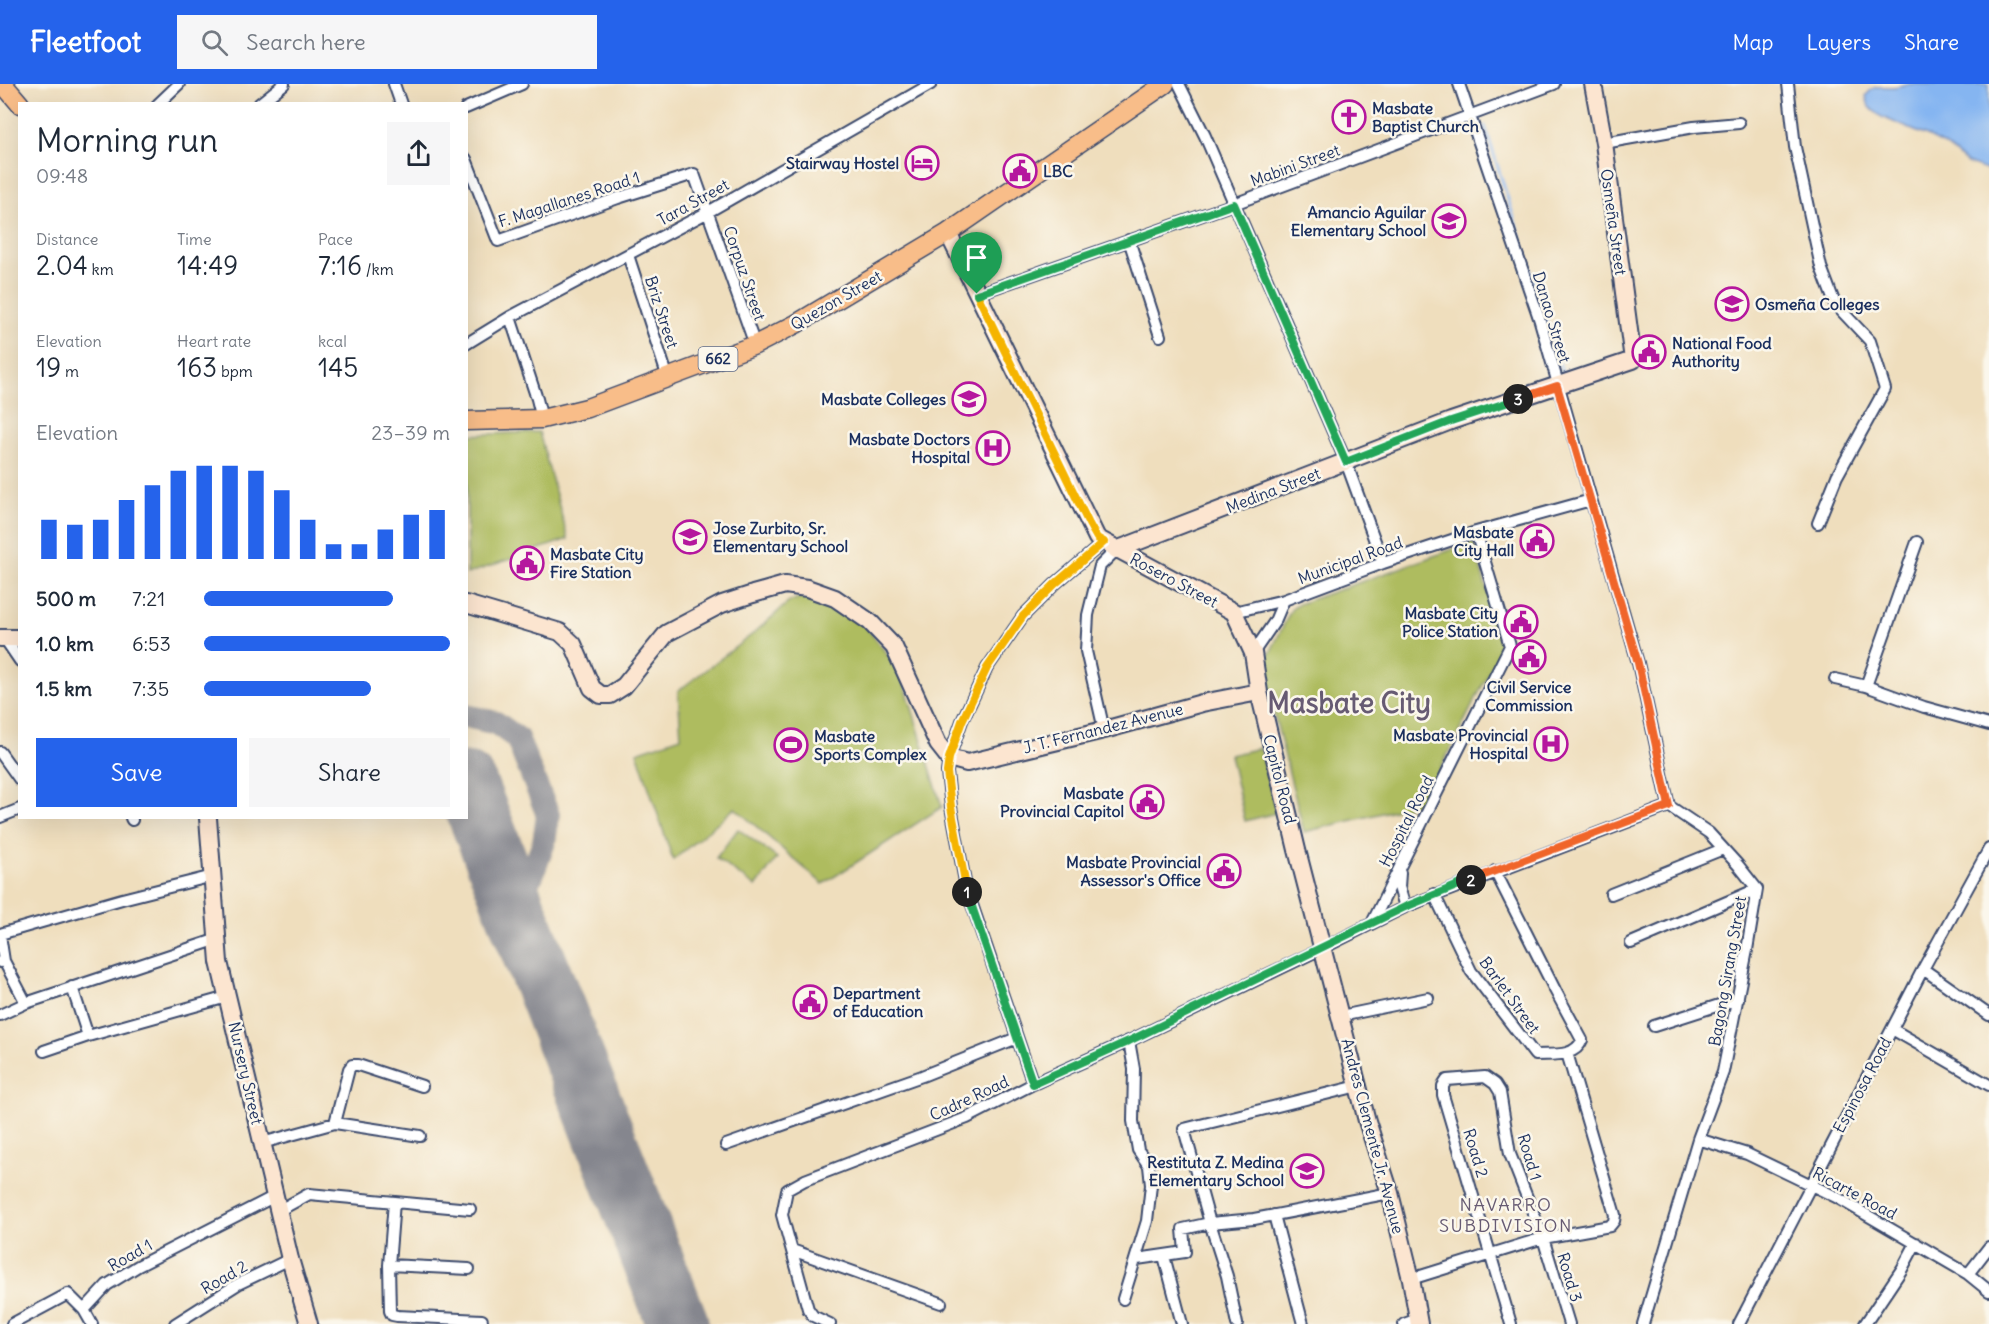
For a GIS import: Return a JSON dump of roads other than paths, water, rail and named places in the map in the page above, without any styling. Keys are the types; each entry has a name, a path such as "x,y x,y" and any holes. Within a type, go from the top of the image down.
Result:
{"main road":[{"path":"3,84 18,102"},
{"name":"Quezon Street","path":"468,421 542,419 587,408 755,345 796,324 948,233 1165,84"}],"street":[{"path":"160,102 179,84"},
{"path":"262,102 284,84"},
{"path":"394,84 399,102"},
{"path":"468,107 522,84"},
{"name":"Tara Street","path":"468,343 510,317 708,212 931,84"},
{"path":"1179,84 1205,136 1346,462 1383,563"},
{"name":"Danao Street","path":"1459,84 1540,321 1638,663 1669,806"},
{"name":"Mabini Street","path":"977,294 1234,204 1554,84"},
{"name":"Osmeña Street","path":"1593,84 1604,143 1633,360"},
{"path":"1788,84 1795,147 1821,267 1835,304 1870,341 1885,389 1837,476 1818,523"},
{"path":"1604,143 1694,127 1739,123"},
{"name":"F. Magallanes Road 1","path":"468,164 498,241 618,198 694,174 708,212"},
{"name":"Corpuz Street","path":"708,212 755,345"},
{"name":"Rosero Street","path":"948,233 1097,538 1234,612"},
{"path":"1129,240 1161,336"},
{"name":"Briz Street","path":"628,255 668,378"},
{"path":"510,317 542,419"},
{"name":"Medina Street","path":"1110,546 1346,462 1451,421 1633,360"},
{"name":"Municipal Road","path":"1234,612 1284,600 1383,563 1476,532 1591,500"},
{"name":"Hospital Road","path":"1372,923 1510,646 1476,532"},
{"path":"1866,686 1917,542"},
{"path":"1033,1084 966,887 951,807 947,772 949,758 962,721 987,668 1023,616 1090,555 1110,546"},
{"path":"1104,730 1086,651 1088,615 1100,566 1110,546"},
{"path":"1090,555 1100,566"},
{"path":"468,605 560,632 573,644 592,688 601,695 610,695 624,686 667,633 722,604 753,594 785,585 807,588 835,597 870,622 894,647 938,744 949,758"},
{"path":"1253,653 1275,621 1284,600"},
{"name":"Capitol Road","path":"1234,612 1253,653 1259,692 1323,948"},
{"path":"6,637 18,658"},
{"path":"1835,679 1866,686 1924,707 1989,725"},
{"name":"J. T. Fernandez Avenue","path":"949,758 968,763 1104,730 1202,703 1259,692"},
{"path":"0,752 18,777"},
{"name":"Bagong Sirang Street","path":"1643,1324 1698,1139 1723,1072 1757,889 1708,833 1669,806"},
{"name":"Cadre Road","path":"792,1250 782,1215 787,1190 805,1180 967,1118 1033,1084 1129,1041 1434,894 1669,806"},
{"path":"0,816 18,810"},
{"name":"Nursery Street","path":"208,819 219,962 290,1259 309,1324"},
{"path":"1611,894 1723,849"},
{"name":"Espinosa Road","path":"1739,1324 1923,969 1989,849"},
{"path":"1400,866 1399,887 1405,907"},
{"path":"1411,1279 1543,1239 1610,1226 1614,1221 1615,1215 1567,1053 1580,1047 1582,1040 1495,871"},
{"path":"26,1003 2,961 0,934 213,876"},
{"path":"1631,943 1757,889"},
{"name":"Barlet Street","path":"1434,894 1471,971 1535,1055 1567,1053"},
{"path":"0,1015 26,1003 218,939"},
{"name":"Andres Clemente Jr. Avenue","path":"1323,948 1358,1086 1390,1193 1411,1279 1414,1322"},
{"path":"1923,969 1989,1015"},
{"path":"72,987 88,1036"},
{"path":"44,1051 88,1036 228,997"},
{"path":"1341,1016 1428,999"},
{"path":"1654,1026 1738,999"},
{"path":"1892,1029 1989,1085"},
{"path":"726,1145 912,1080 1017,1038"},
{"path":"1122,1299 1137,1259 1147,1221 1151,1185 1149,1166 1138,1150 1133,1121 1134,1069 1129,1041"},
{"path":"335,1124 352,1065 422,1086"},
{"name":"Road 1","path":"1443,1095 1443,1086 1447,1080 1485,1077 1495,1084 1500,1092 1510,1154 1543,1239"},
{"path":"1237,1324 1227,1276 1184,1129 1358,1086"},
{"name":"Road 2","path":"1443,1095 1511,1324"},
{"path":"262,1143 335,1124 420,1136"},
{"name":"Ricarte Road","path":"1698,1139 1747,1154 1836,1197 1968,1274 1989,1291"},
{"path":"1137,1259 1185,1252 1183,1229 1390,1193"},
{"name":"Road 1","path":"84,1310 107,1285 138,1266 277,1204 309,1194 470,1209"},
{"path":"394,1202 389,1265 392,1315 482,1320"},
{"path":"1274,1215 1303,1324"},
{"name":"Road 3","path":"1543,1239 1569,1324"},
{"path":"1865,1324 1902,1269 1916,1243"},
{"path":"1968,1274 1989,1247"},
{"path":"792,1250 941,1303"},
{"path":"792,1250 808,1309 813,1317 830,1324"},
{"path":"1164,1256 1182,1324"},
{"name":"Road 2","path":"175,1324 238,1284 290,1259"},
{"path":"389,1265 469,1269"},
{"path":"12,1324 68,1294 84,1310 92,1324"}],"water":[{"path":"1907,84 1989,84 1989,171 1967,163 1945,145 1882,117 1869,107 1866,96 1874,88"}],"waterway":[{"path":"1485,126 1564,378"}],"place":[{"name":"Masbate Baptist Church","path":"1349,117"},
{"name":"Stairway Hostel","path":"922,163"},
{"name":"LBC","path":"1020,171"},
{"name":"Amancio Aguilar Elementary School","path":"1449,221"},
{"name":"Osmeña Colleges","path":"1732,304"},
{"name":"National Food Authority","path":"1649,352"},
{"name":"Masbate Colleges","path":"969,399"},
{"name":"Masbate Doctors Hospital","path":"993,448"},
{"name":"Jose Zurbito, Sr. Elementary School","path":"690,537"},
{"name":"Masbate City Hall","path":"1537,541"},
{"name":"Masbate City Fire Station","path":"527,563"},
{"name":"Masbate City Police Station","path":"1521,622"},
{"name":"Civil Service Commission","path":"1529,657"},
{"name":"Masbate Provincial Hospital","path":"1551,744"},
{"name":"Masbate Sports Complex","path":"791,745"},
{"name":"Masbate Provincial Capitol","path":"1147,802"},
{"name":"Masbate Provincial Assessor's Office","path":"1224,871"},
{"name":"Department of Education","path":"810,1002"},
{"name":"Restituta Z. Medina Elementary School","path":"1307,1171"}],"district":[{"name":"Masbate City","path":"1349,703"},
{"name":"NAVARRO SUBDIVISION","path":"1506,1215"}]}
